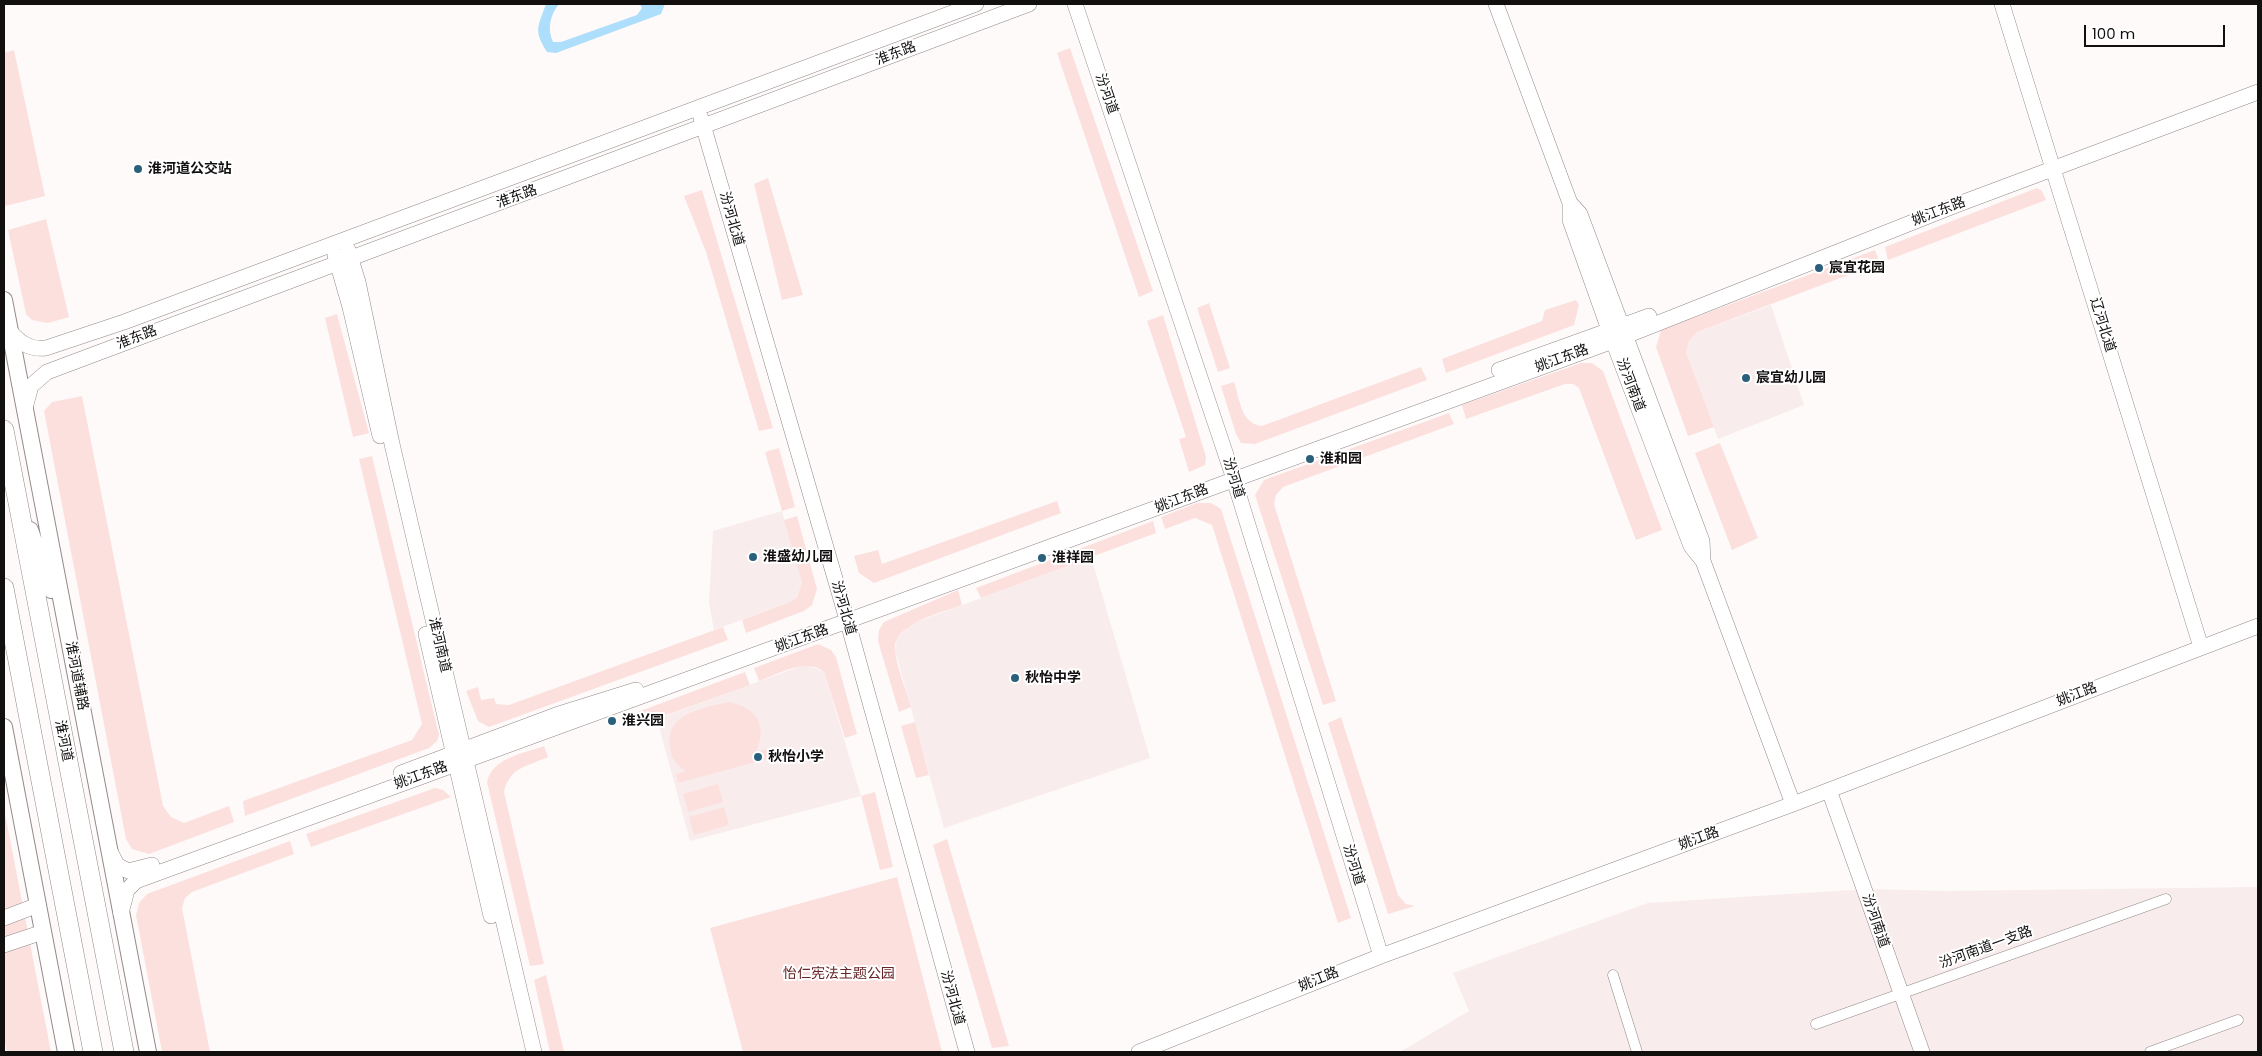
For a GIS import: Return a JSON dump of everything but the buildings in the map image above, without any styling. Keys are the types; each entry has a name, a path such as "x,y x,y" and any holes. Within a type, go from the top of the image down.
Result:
{"highway":[{"name":"淮河道","path":"4,430 124,1052"},
{"name":"淮河道","path":"4,588 93,1052"}],"main road":[{"name":"淮河道辅路","path":"4,300 148,1052"},
{"path":"14,486 69,642"},
{"path":"4,727 66,1052"}],"street":[{"name":"淮东路","path":"10,331 25,345 38,349 124,322 976,4"},
{"name":"淮东路","path":"25,410 26,396 31,386 47,372 1029,4"},
{"name":"汾河道","path":"1075,4 1232,474 1381,956"},
{"name":"汾河南道","path":"1496,4 1570,203 1570,220 1618,333 1691,546 1703,561 1793,804"},
{"name":"辽河北道","path":"2002,4 2201,647"},
{"name":"姚江东路","path":"2053,167 2258,85"},
{"name":"姚江东路","path":"110,853 122,870 134,871 460,756 607,711 846,618 1618,333 2053,167 2258,92"},
{"name":"汾河北道","path":"698,108 846,618 967,1052"},
{"name":"淮河南道","path":"338,241 345,261 394,454 523,1052"},
{"name":"姚江路","path":"1139,1052 1381,956 1793,804 2258,626"},
{"name":"姚江东路","path":"121,913 126,890 136,881 460,756"},
{"name":"淮河南道","path":"460,756 534,1052"},
{"name":"汾河南道","path":"1829,790 1922,1052"},
{"name":"汾河南道一支路","path":"1816,1024 2166,899"},
{"path":"4,918 38,905"},
{"path":"4,945 43,932"},
{"path":"1612,975 1637,1052"},
{"path":"2150,1052 2238,1020"}],"shaded area":[{"name":"宸宜幼儿园","path":"1771,305 1804,405 1718,439 1686,352 1689,341 1697,332"},
{"name":"淮盛幼儿园","path":"782,511 802,583 797,597 790,602 714,630 709,603 713,531"},
{"name":"秋怡中学","path":"1091,557 1150,758 944,828 895,650 897,639 909,625"},
{"name":"秋怡小学","path":"806,664 824,672 861,796 690,841 657,719"},
{"path":"2258,887 2258,1052 1400,1052 1469,1011 1453,973 1648,903 1867,889 1946,891"}],"green space":[{"path":"1070,48 1153,291 1139,297 1057,53"},
{"path":"14,50 45,196 5,206 4,53"},
{"path":"768,178 803,295 782,300 754,184"},
{"path":"2037,188 2042,191 2046,200 1888,260 1885,247"},
{"path":"702,190 773,428 759,431 706,252 684,196"},
{"path":"46,219 69,317 48,323 32,320 26,314 8,230"},
{"path":"1875,250 1880,263 1697,332 1689,341 1686,352 1714,427 1688,436 1656,347 1661,330"},
{"path":"1576,300 1579,305 1574,325 1446,373 1442,359 1542,321 1545,310"},
{"path":"1209,303 1230,368 1218,372 1197,308"},
{"path":"337,314 369,433 353,437 325,318"},
{"path":"1163,315 1206,457 1205,465 1189,472 1179,439 1186,437 1147,321"},
{"path":"1581,363 1592,363 1603,371 1662,530 1636,540 1579,388 1573,384 1565,384 1466,419 1462,405"},
{"path":"1421,367 1427,380 1255,444 1241,443 1236,434 1221,386 1234,382 1245,416 1255,424 1262,426"},
{"path":"82,396 163,806 171,817 184,823 229,806 234,822 149,854 132,849 126,839 44,411 52,402"},
{"path":"1449,413 1454,424 1283,487 1276,495 1274,504 1336,701 1323,705 1255,495 1264,480"},
{"path":"1720,443 1758,538 1732,550 1695,453"},
{"path":"779,448 795,507 782,511 765,452"},
{"path":"372,456 439,735 437,741 429,748 245,816 243,801 412,740 422,724 359,459"},
{"path":"1057,501 1061,513 874,583 859,573 854,556 878,550 882,564"},
{"path":"1197,503 1211,503 1221,509 1351,918 1338,923 1212,525 1195,518 1165,529 1161,517"},
{"path":"797,516 817,589 812,605 804,611 746,633 742,620 790,602 797,597 802,583 784,520"},
{"path":"1153,521 1156,533 981,598 976,588"},
{"path":"958,590 962,605 920,620 902,633 896,641 896,657 911,707 899,712 878,641 879,630 884,622"},
{"path":"723,627 728,640 489,727 478,721 466,691 478,687 481,700 494,698 496,704 509,705"},
{"path":"818,644 831,650 836,657 857,734 845,738 824,672 817,668 800,666 759,681 754,668"},
{"path":"745,672 750,685 638,725 635,713"},
{"path":"729,702 747,709 758,719 761,734 756,752 767,749 770,758 678,783 676,774 686,771 673,758 670,735 674,726 680,719 698,710"},
{"path":"1341,717 1398,895 1406,904 1415,906 1388,914 1328,723"},
{"path":"915,722 929,775 916,778 901,726"},
{"path":"544,746 548,757 520,769 510,777 504,792 544,964 530,966 487,782 495,767 502,762 518,754"},
{"path":"718,784 723,802 688,812 683,794"},
{"path":"435,788 443,790 451,797 311,847 306,834"},
{"path":"875,792 893,867 880,870 861,796"},
{"path":"724,807 729,825 694,835 689,817"},
{"path":"4,808 51,1052 7,1052 4,1038"},
{"path":"947,839 1009,1046 992,1048 933,845"},
{"path":"290,841 294,854 192,892 185,898 182,908 210,1052 162,1052 136,915 139,903 147,894"},
{"name":"怡仁宪法主题公园","path":"897,877 942,1052 743,1052 710,928"},
{"path":"546,975 564,1052 550,1052 534,980"}],"water":[{"path":"546,4 559,4 553,13 550,32 553,42 561,42 637,15 642,8 640,4 665,4 661,14 556,53 547,52 538,33 539,23"}],"place":[{"name":"淮河道公交站","path":"138,169"},
{"name":"宸宜花园","path":"1819,268"},
{"name":"宸宜幼儿园","path":"1746,378"},
{"name":"淮和园","path":"1310,459"},
{"name":"淮盛幼儿园","path":"753,557"},
{"name":"淮祥园","path":"1042,558"},
{"name":"秋怡中学","path":"1015,678"},
{"name":"淮兴园","path":"612,721"},
{"name":"秋怡小学","path":"758,757"}]}
